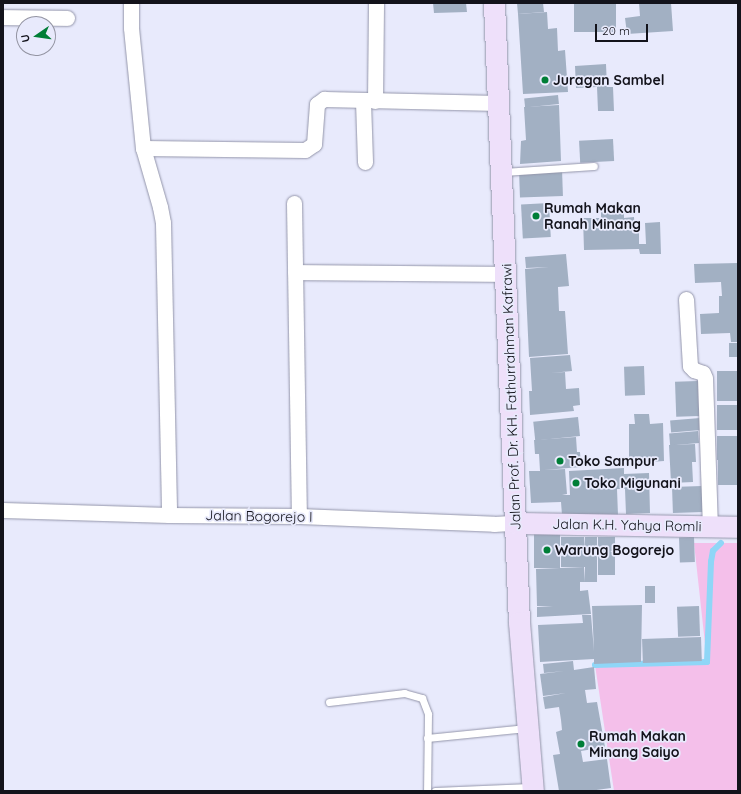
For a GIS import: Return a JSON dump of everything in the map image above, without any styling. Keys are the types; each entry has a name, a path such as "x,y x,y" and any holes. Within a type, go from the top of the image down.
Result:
{"main road":[{"name":"Jalan Prof. Dr. KH. Fathurrahman Kafrawi","path":"494,3 519,622 533,789"},
{"name":"Jalan K.H. Yahya Romli","path":"516,523 738,526"}],"street":[{"path":"131,3 131,28 143,148 160,207 163,224 169,515"},
{"path":"365,162 376,3"},
{"path":"3,17 67,18"},
{"path":"143,148 305,150 314,144 317,104 324,99 498,103"},
{"path":"294,203 299,516"},
{"path":"295,272 505,274"},
{"path":"686,299 690,366 694,370 703,373 705,378 710,526"},
{"name":"Jalan Bogorejo I","path":"3,510 169,515 299,516 494,524 516,523"}],"lane":[{"path":"501,172 594,166"},
{"path":"329,702 404,693 422,698 428,714 427,791"},
{"path":"427,738 528,728"},
{"path":"435,791 533,789"}],"shaded area":[{"path":"694,543 738,543 738,791 614,791 595,665 707,662"}],"building":[{"path":"433,3 466,3 467,12 434,13"},
{"path":"517,3 543,3 544,12 518,14"},
{"path":"574,3 616,3 616,32 574,32"},
{"path":"639,3 671,3 673,31 627,34 625,18 640,16"},
{"path":"547,12 548,29 557,28 558,51 565,50 568,92 523,94 518,14"},
{"path":"606,64 607,87 613,87 614,111 598,111 597,87 576,88 575,66"},
{"path":"558,95 559,104 525,108 524,99"},
{"path":"559,105 561,161 520,164 521,141 526,140 524,107"},
{"path":"613,139 614,161 580,163 579,141"},
{"path":"562,169 563,196 520,197 519,171"},
{"name":"Rumah Makan Ranah Minang","path":"549,203 551,237 523,238 521,204"},
{"path":"624,211 624,218 634,217 635,232 639,232 639,244 646,244 645,223 660,222 661,254 640,254 639,249 584,250 583,218 601,218 601,212"},
{"path":"566,254 569,286 558,287 559,311 565,311 568,354 529,357 525,269 549,267 526,268 525,257"},
{"path":"738,263 738,342 731,342 730,333 701,334 700,314 719,313 719,296 722,296 721,282 695,283 694,264"},
{"path":"729,343 738,343 738,357 729,357"},
{"path":"570,355 572,371 551,373 565,372 566,389 579,388 580,405 573,406 574,411 530,415 529,391 532,391 530,358"},
{"path":"644,366 645,395 625,396 624,367"},
{"path":"717,371 738,371 738,401 717,401"},
{"path":"698,381 699,416 676,417 675,382"},
{"path":"717,405 738,405 738,430 717,430"},
{"path":"634,414 649,414 650,424 663,423 664,461 650,462 650,466 636,466 636,461 629,462 629,424 635,424"},
{"path":"578,417 580,436 535,441 533,422"},
{"path":"700,418 701,430 671,433 670,421"},
{"path":"698,431 699,443 670,445 669,434"},
{"path":"717,436 738,436 738,460 717,460"},
{"path":"576,437 577,452 580,452 581,467 544,470 565,469 567,494 562,495 570,495 569,471 624,468 624,474 649,473 650,513 626,514 625,489 617,489 618,515 562,515 561,502 531,503 529,471 540,471 539,454 535,454 534,440"},
{"path":"695,444 696,462 692,462 693,482 671,483 669,445"},
{"path":"718,460 738,460 738,485 718,485"},
{"path":"702,486 703,512 673,513 672,487"},
{"name":"Warung Bogorejo","path":"534,533 560,533 560,568 534,568"},
{"path":"561,537 584,537 584,549 585,537 597,537 597,582 585,582 585,567 561,567"},
{"path":"598,537 615,537 615,575 598,575"},
{"path":"694,537 695,562 680,563 679,538"},
{"path":"584,567 585,582 580,582 580,591 588,590 591,614 537,617 537,607 553,606 537,606 536,569"},
{"path":"645,586 655,586 655,603 645,603"},
{"path":"642,605 641,662 594,664 594,659 540,662 538,625 583,623 582,615 591,615 594,651 592,606"},
{"path":"699,606 700,636 678,637 677,607"},
{"path":"701,637 702,661 643,663 642,639"},
{"path":"573,661 574,670 594,667 596,689 585,690 587,703 597,702 605,747 581,751 583,762 607,759 611,788 589,791 559,791 553,755 560,754 556,732 562,730 559,707 545,709 543,697 566,693 543,696 540,674 564,671 544,673 543,664"}],"waterway":[{"path":"595,665 707,662 711,562 713,551 721,543"}],"place":[{"name":"Juragan Sambel","path":"545,80"},
{"name":"Rumah Makan Ranah Minang","path":"536,216"},
{"name":"Toko Sampur","path":"560,461"},
{"name":"Toko Migunani","path":"576,483"},
{"name":"Warung Bogorejo","path":"547,550"},
{"name":"Rumah Makan Minang Saiyo","path":"581,744"}]}
